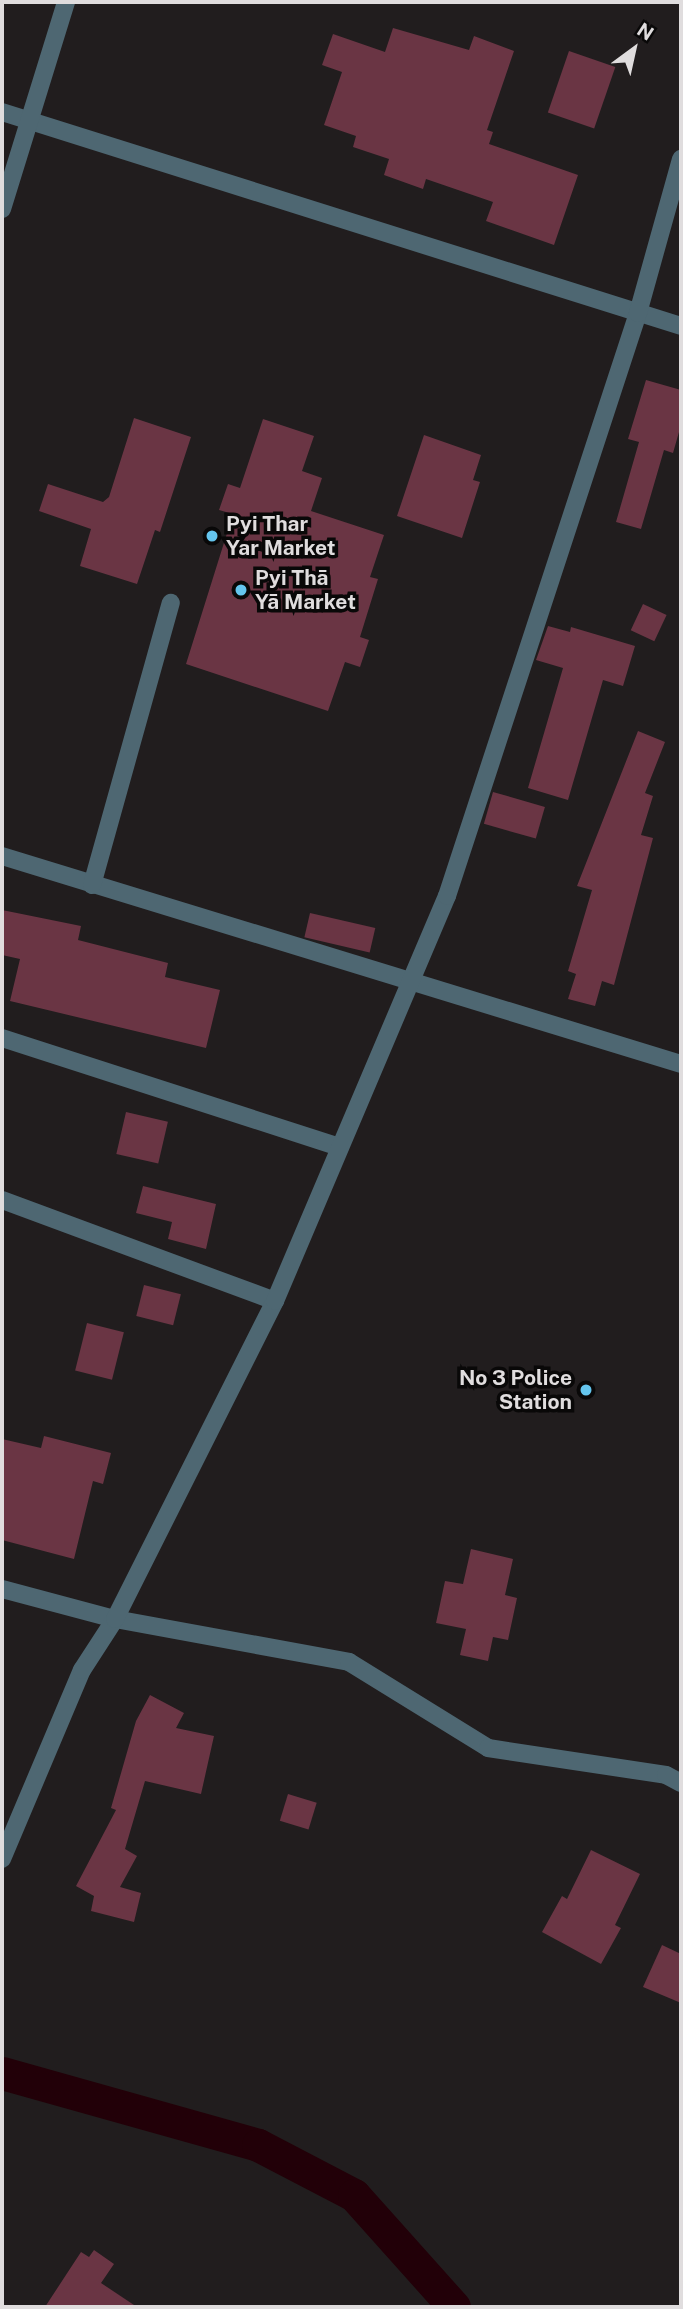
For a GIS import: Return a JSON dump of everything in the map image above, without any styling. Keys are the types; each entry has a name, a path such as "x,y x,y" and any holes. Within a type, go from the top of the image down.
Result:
{"street":[{"path":"2,209 66,2"},
{"path":"2,111 681,326"},
{"path":"2,1859 82,1670 115,1619 275,1301 447,896 638,313 681,159"},
{"path":"92,885 171,603"},
{"path":"2,856 410,984 681,1064"},
{"path":"2,1038 340,1147"},
{"path":"2,1200 275,1301"},
{"path":"2,1589 115,1619 349,1662 488,1748 666,1775 681,1783"}],"building":[{"path":"393,28 469,50 474,36 514,51 487,130 493,132 489,144 578,175 554,245 486,221 493,202 426,179 423,189 384,175 389,159 353,147 356,136 324,125 342,72 322,65 333,34 385,52"},
{"path":"569,51 615,67 594,128 548,112"},
{"path":"646,380 681,390 681,425 673,453 664,450 641,529 616,522 639,442 628,439"},
{"path":"134,418 191,437 160,532 155,530 137,584 80,566 91,529 39,511 48,484 103,502 109,497"},
{"path":"263,419 314,436 302,471 322,478 311,511 384,535 370,577 378,579 360,637 369,640 360,667 345,662 328,711 186,664 233,514 219,510 228,484 240,488"},
{"path":"424,435 481,455 473,480 480,482 462,538 397,516"},
{"path":"643,604 667,615 654,641 631,630"},
{"path":"548,626 570,632 571,627 635,646 623,686 603,680 568,800 528,788 563,668 536,660"},
{"path":"638,731 665,742 645,793 653,796 641,835 653,838 614,985 602,981 595,1006 568,999 576,974 568,971 592,890 577,886"},
{"path":"493,792 545,807 536,839 484,824"},
{"path":"2,910 81,926 78,940 168,963 165,977 220,990 206,1048 10,1001 20,959 2,955"},
{"path":"310,913 375,928 370,952 304,937"},
{"path":"126,1112 168,1122 158,1164 116,1154"},
{"path":"143,1186 216,1204 206,1249 168,1239 172,1222 136,1213"},
{"path":"144,1285 181,1294 173,1325 136,1316"},
{"path":"87,1323 124,1332 112,1380 75,1371"},
{"path":"44,1436 111,1453 103,1484 93,1481 74,1559 2,1540 2,1439 41,1448"},
{"path":"471,1549 513,1559 505,1595 517,1598 508,1640 493,1637 488,1661 460,1655 466,1629 436,1623 445,1581 463,1584"},
{"path":"150,1695 184,1713 176,1728 214,1736 201,1794 145,1781 125,1849 137,1856 120,1887 141,1893 134,1922 91,1911 94,1896 76,1886 116,1810 111,1808 136,1721"},
{"path":"288,1794 317,1803 309,1830 280,1821"},
{"path":"591,1850 640,1874 615,1925 621,1928 601,1964 542,1932 562,1896 567,1899"},
{"path":"662,1945 681,1954 681,2003 643,1987"},
{"path":"94,2250 114,2264 101,2283 137,2307 45,2307 81,2252 89,2257"}],"waterway":[{"path":"2,2073 258,2145 354,2195 454,2307"}],"place":[{"name":"Pyi Thar Yar Market","path":"212,536"},
{"name":"Pyi Thā Yā Market","path":"241,590"},
{"name":"No 3 Police Station","path":"586,1390"}]}
